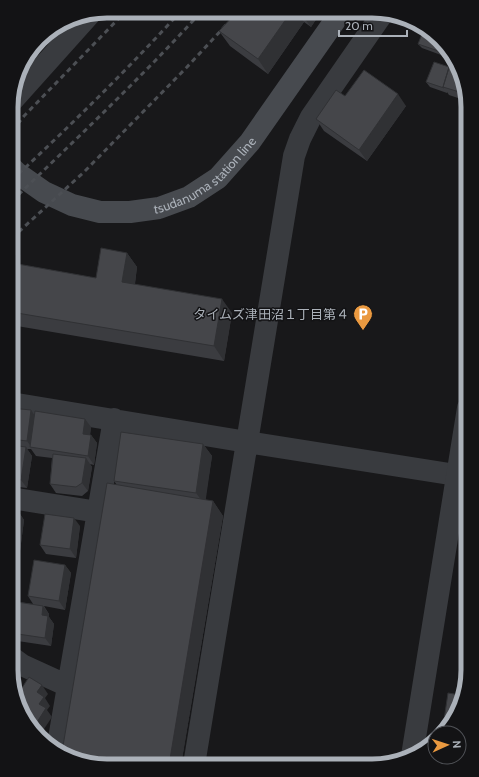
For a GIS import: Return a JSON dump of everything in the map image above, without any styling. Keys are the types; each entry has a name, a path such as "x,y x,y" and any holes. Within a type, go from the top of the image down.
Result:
{"main road":[{"name":"tsudanuma station line","path":"18,173 44,192 72,204 100,212 130,212 160,208 189,196 218,178 250,142 337,18"}],"street":[{"path":"195,759 294,156 300,139 311,117 379,19"},
{"path":"19,93 84,21"},
{"path":"18,404 456,475"},
{"path":"58,744 114,419"},
{"path":"413,749 461,447"},
{"path":"18,499 98,512"},
{"path":"18,662 68,686"}],"building":[{"path":"231,18 287,18 258,59 219,31"},
{"path":"422,33 442,52 418,44"},
{"path":"434,62 449,67 443,87 444,88 426,82"},
{"path":"450,64 456,78 460,92 443,87"},
{"path":"364,70 398,94 359,150 316,119 336,90 345,96"},
{"path":"101,248 127,253 122,282 222,299 214,346 18,313 18,264 96,278"},
{"path":"18,409 31,410 27,441 18,440"},
{"path":"35,411 85,419 83,434 91,435 88,456 30,447"},
{"path":"121,432 203,444 196,493 114,481"},
{"path":"18,446 26,447 21,480 18,479"},
{"path":"53,454 86,458 82,483 76,487 50,484"},
{"path":"107,483 213,501 170,759 95,758 84,756 63,747"},
{"path":"45,514 74,518 70,549 40,545"},
{"path":"34,560 65,565 59,601 28,596"},
{"path":"18,602 43,606 42,615 48,616 45,638 18,634"},
{"path":"29,677 42,685 37,692 44,697 39,704 46,708 36,724 30,715 20,690"},
{"path":"448,693 457,694 449,715 446,720 444,720"}],"railway":[{"path":"18,124 119,18"},
{"path":"18,174 98,97 174,18"},
{"path":"18,195 132,84 195,18"},
{"path":"18,232 84,172 227,24"}],"place":[{"name":"タイムズ津田沼１丁目第４","path":"363,331"}]}
